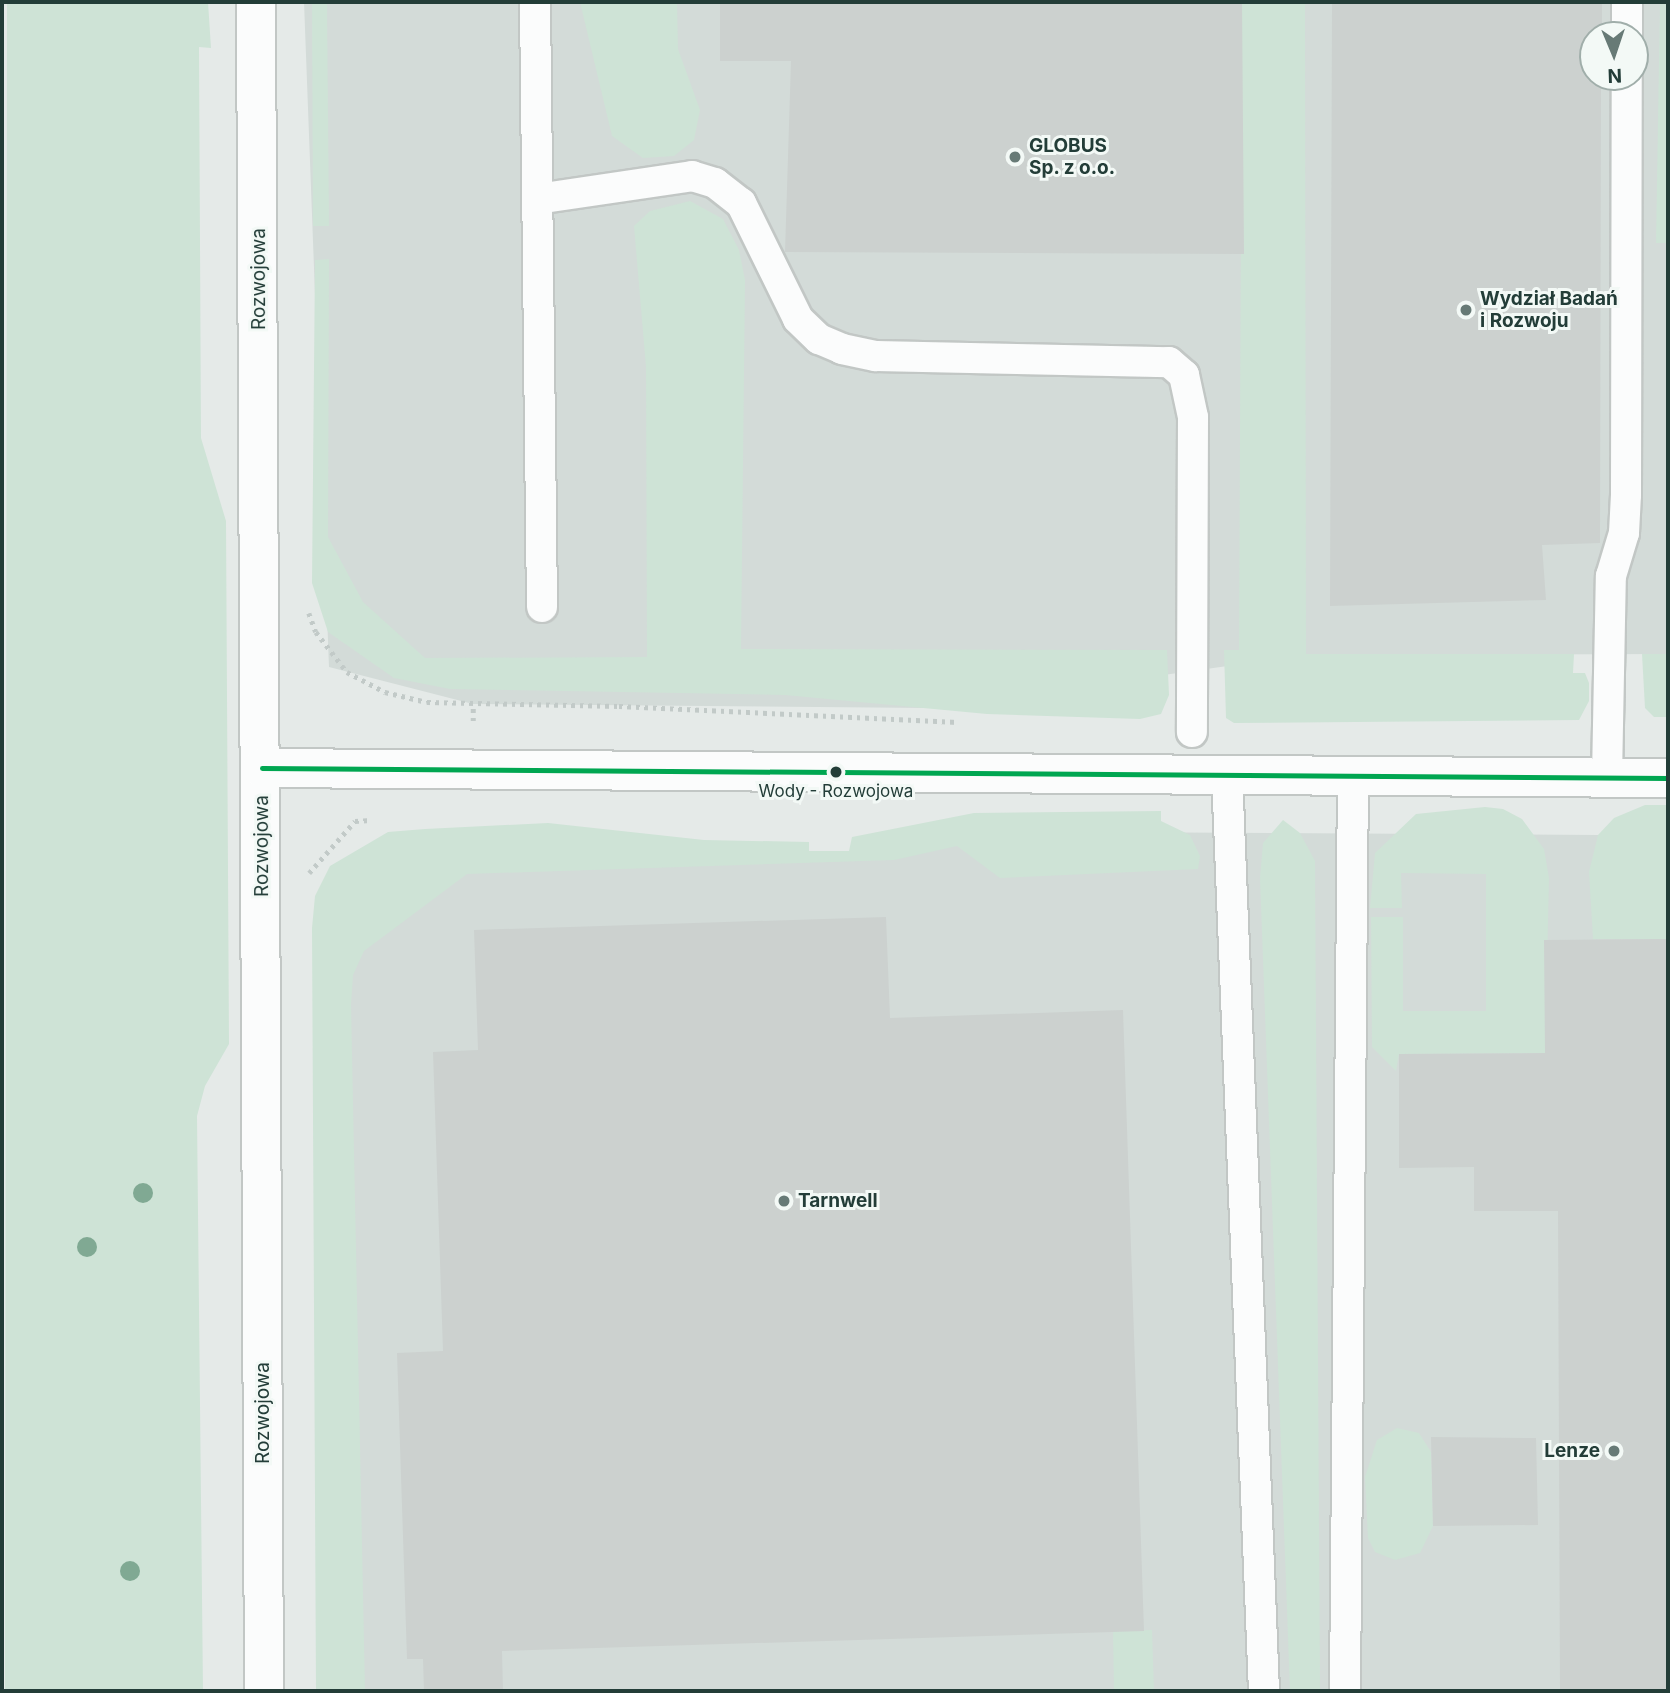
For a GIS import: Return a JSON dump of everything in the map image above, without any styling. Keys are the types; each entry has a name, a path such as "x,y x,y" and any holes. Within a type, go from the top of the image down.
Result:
{"street":[{"name":"Rozwojowa","path":"256,2 262,768 264,1691"},
{"path":"262,768 1668,778"}],"lane":[{"path":"534,2 542,607"},
{"path":"1627,2 1627,21"},
{"path":"1607,777 1611,576 1624,533 1626,495 1627,91"},
{"path":"537,199 692,176 715,183 741,203 798,318 819,338 842,349 876,356 1169,362 1184,375 1193,417 1192,732"},
{"path":"1227,774 1264,1691"},
{"path":"1345,1691 1353,775"}],"path":[{"path":"306,603 316,632 348,672 385,692 428,702 619,706 965,722"},
{"path":"473,704 473,769"},
{"path":"306,876 355,821 381,820"}],"shaded area":[{"path":"304,2 1668,2 1668,654 1306,655 928,708 473,704 329,667"},
{"path":"1087,832 1598,835 1668,832 1668,1691 331,1691 348,879 859,853"}],"green space":[{"path":"7,2 208,2 211,48 199,47 201,438 226,521 229,1044 205,1086 197,1116 203,1691 5,1691"},
{"path":"312,2 327,2 329,226 313,226"},
{"path":"580,2 677,2 678,49 700,110 694,140 674,156 643,158 612,136"},
{"path":"1242,2 1305,2 1306,654 1574,654 1573,673 1585,673 1589,683 1589,701 1579,720 1234,723 1226,718 1224,650 1239,650"},
{"path":"1660,2 1668,2 1668,243 1656,243"},
{"path":"690,201 723,219 739,250 745,280 741,649 1167,650 1169,695 1161,714 1140,719 987,714 785,695 450,689 394,678 328,632 312,583 315,260 329,259 328,537 363,602 425,658 647,657 646,367 634,226 650,211"},
{"path":"1642,654 1668,654 1668,717 1654,717 1645,708"},
{"path":"1645,805 1668,805 1668,939 1593,939 1589,872 1598,835 1614,818"},
{"path":"1485,807 1503,809 1522,819 1544,849 1549,878 1545,1053 1399,1054 1396,1071 1372,1047 1371,917 1403,917 1403,1011 1486,1011 1486,874 1401,873 1402,908 1370,908 1375,853 1416,814"},
{"path":"1161,811 1161,821 1190,835 1200,856 1198,869 1000,878 957,846 894,860 467,874 364,951 353,975 351,1004 365,1691 316,1691 312,928 315,896 330,866 388,832 425,829 548,823 704,840 809,842 809,851 849,851 852,837 974,813"},
{"path":"1283,820 1300,833 1315,861 1320,1691 1290,1691 1260,878 1263,843"},
{"path":"1397,1428 1419,1433 1431,1452 1433,1526 1420,1553 1395,1560 1375,1552 1368,1538 1365,1477 1377,1440"},
{"path":"1152,1630 1154,1691 1114,1691 1113,1631"}],"building":[{"name":"GLOBUS Sp. z o.o.","path":"720,2 1242,2 1244,254 785,252 791,61 720,61"},
{"name":"Wydział Badań i Rozwoju","path":"1332,2 1602,2 1602,21 1579,21 1579,91 1601,91 1600,543 1542,545 1546,600 1330,606"},
{"name":"Tarnwell","path":"886,917 890,1018 1123,1010 1144,1631 502,1651 503,1691 424,1691 423,1659 407,1659 397,1353 443,1351 433,1052 478,1050 474,930"},
{"name":"Lenze","path":"1668,939 1668,1691 1560,1691 1558,1211 1474,1211 1474,1167 1399,1168 1399,1054 1545,1053 1544,940"},
{"path":"1431,1437 1536,1438 1538,1525 1433,1526"}],"transit line":[{"path":"262,768 1668,778"}],"place":[{"name":"GLOBUS Sp. z o.o.","path":"1015,157"},
{"name":"Wydział Badań i Rozwoju","path":"1466,310"},
{"name":"Wody - Rozwojowa","path":"836,772"},
{"name":"Tarnwell","path":"784,1201"},
{"name":"Lenze","path":"1614,1451"}]}
